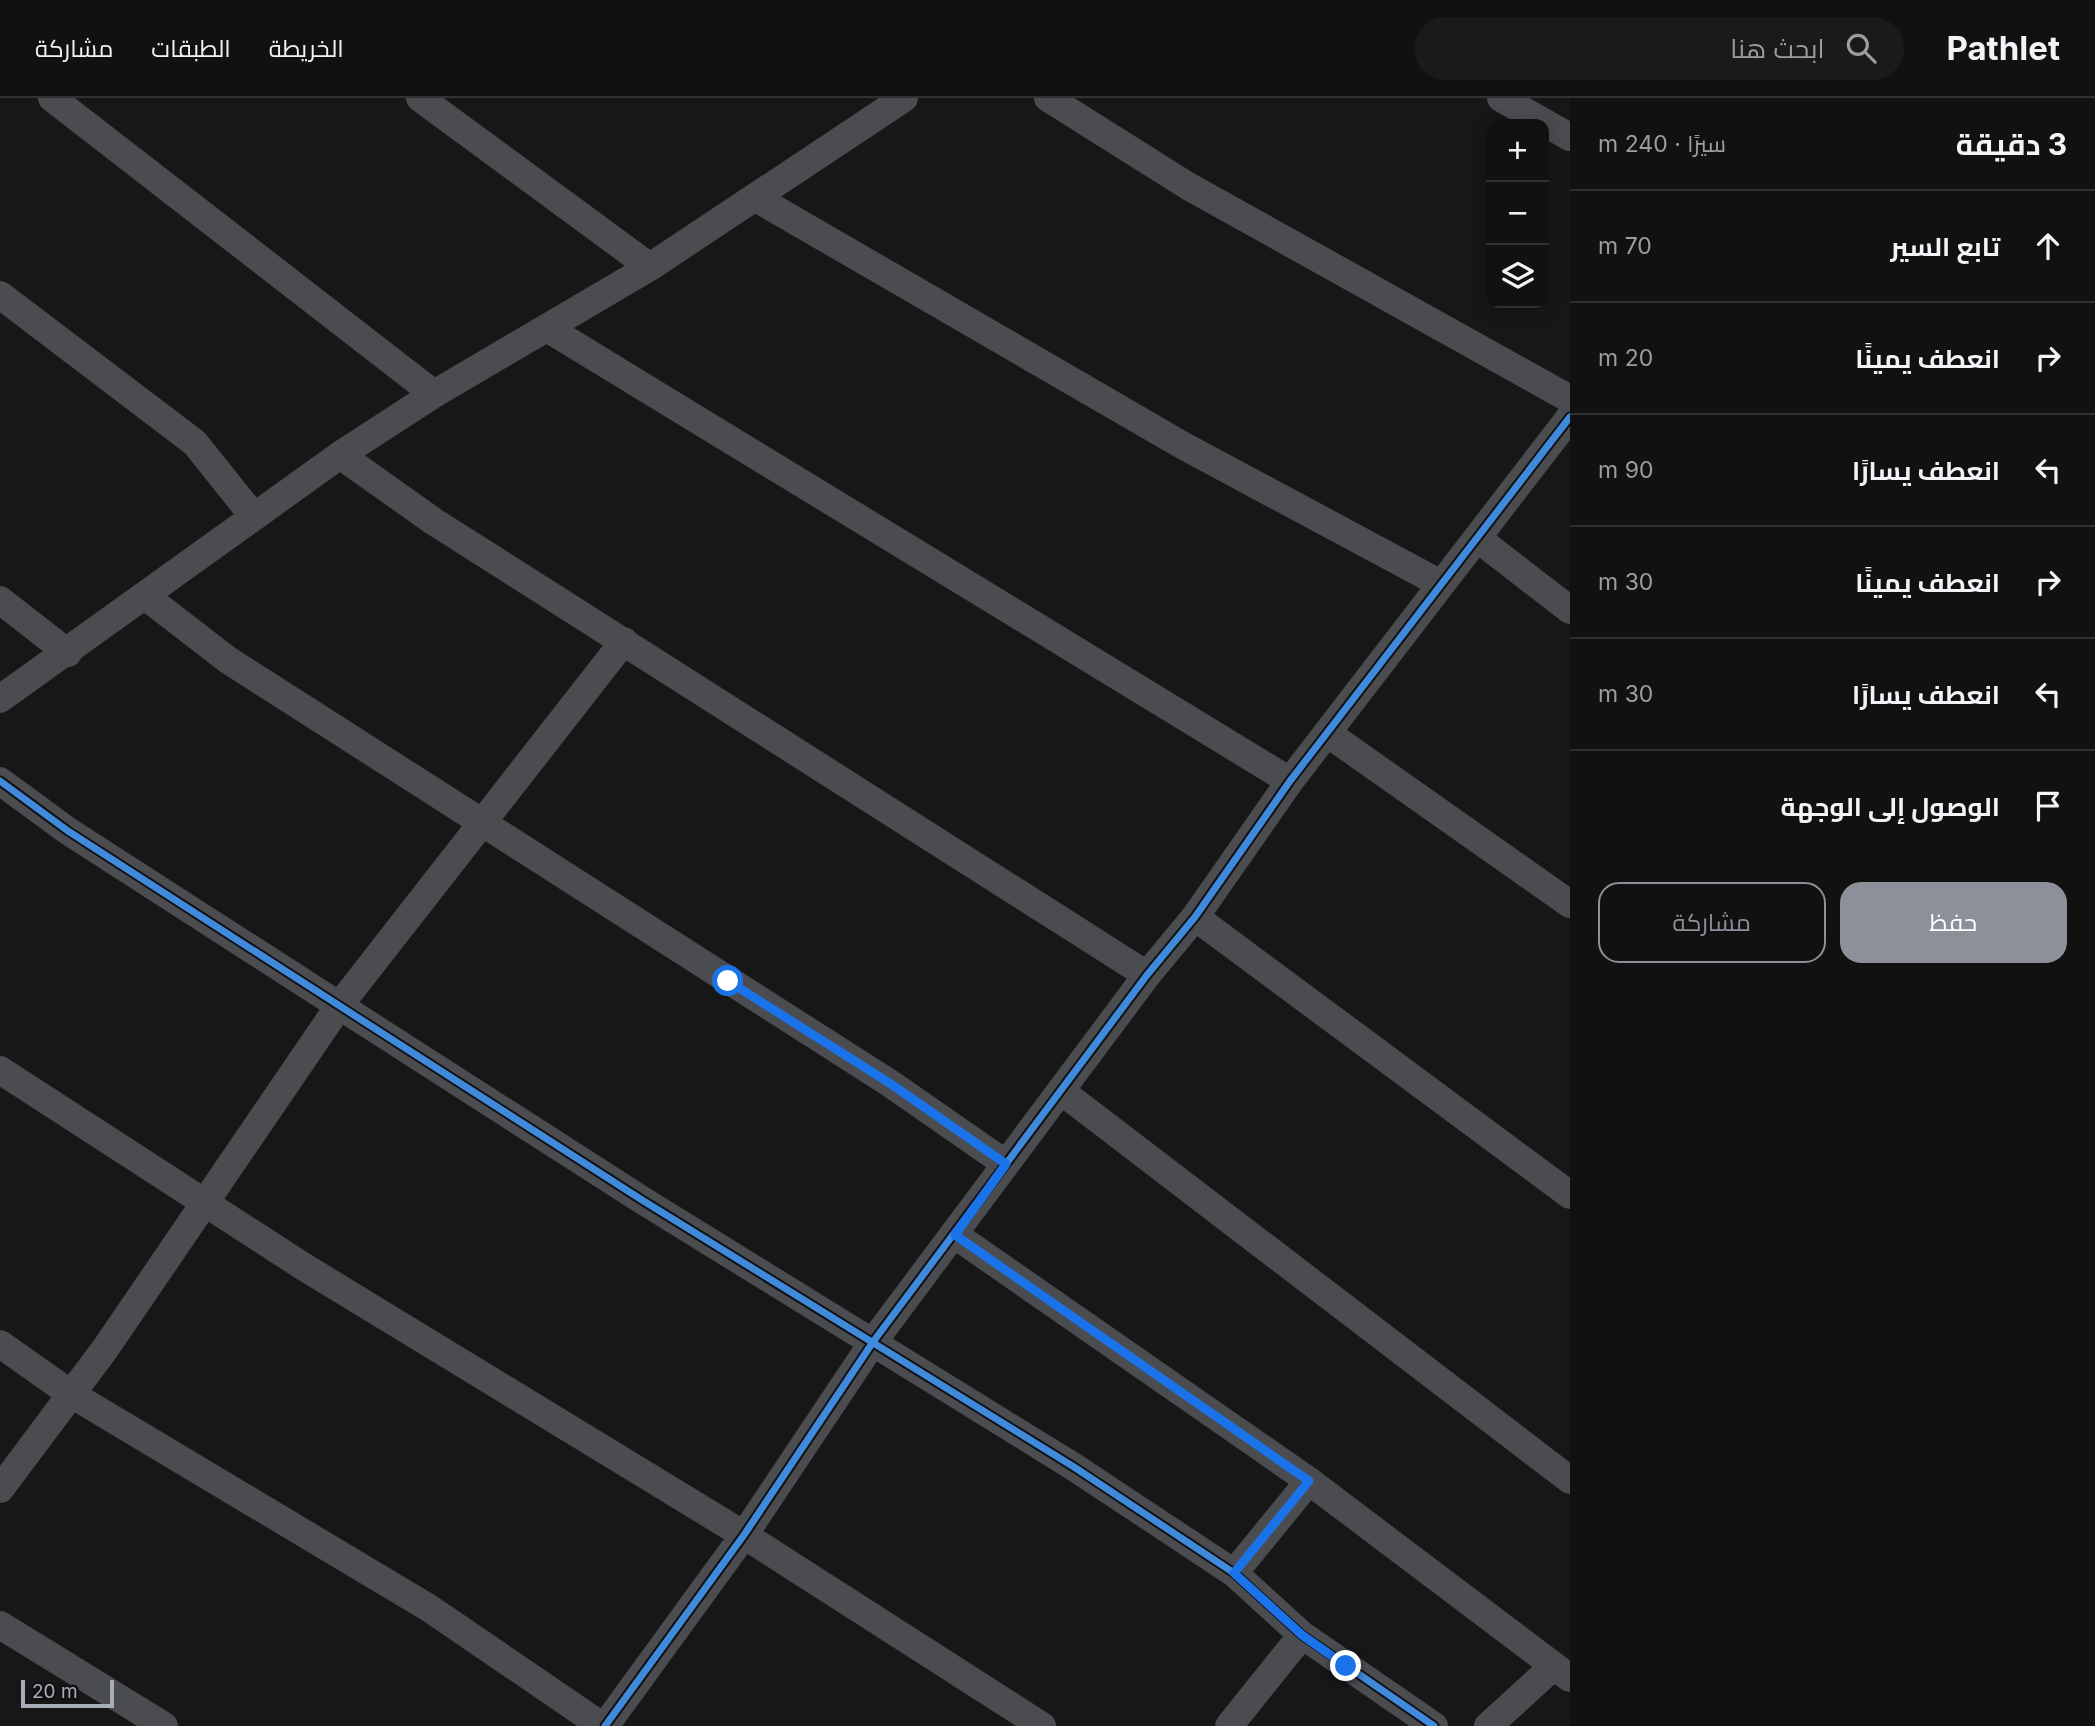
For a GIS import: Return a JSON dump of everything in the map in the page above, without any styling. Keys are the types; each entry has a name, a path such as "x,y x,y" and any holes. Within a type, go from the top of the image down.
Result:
{"street":[{"path":"52,98 316,299 434,394"},
{"path":"420,98 650,267"},
{"path":"1048,98 1200,193 1570,399"},
{"path":"1501,98 1570,137"},
{"path":"0,699 68,653 340,455 434,394 650,267 756,198 892,101"},
{"path":"756,198 1182,446 1441,584"},
{"path":"0,295 195,443 254,517"},
{"path":"547,328 1290,781"},
{"path":"0,1344 71,1394 429,1608 603,1726 744,1535 873,1342 1147,975 1195,917 1290,781 1570,417"},
{"path":"340,455 433,521 1147,975"},
{"path":"1477,538 1570,610"},
{"path":"145,596 228,660 891,1084 1006,1164"},
{"path":"0,600 68,653"},
{"path":"0,1489 71,1394 339,1006 624,641"},
{"path":"1327,733 1570,904"},
{"path":"0,782 68,831 642,1200 1073,1467 1234,1573 1302,1635 1434,1726"},
{"path":"1195,917 1570,1195"},
{"path":"0,1070 300,1265 744,1535 1042,1726"},
{"path":"1061,1091 1570,1480"},
{"path":"955,1235 1309,1481 1562,1672 1488,1726"},
{"path":"1234,1573 1309,1481"},
{"path":"0,1625 164,1726"},
{"path":"1228,1726 1302,1635"}],"cycle path":[{"path":"605,1726 744,1535 873,1342 1147,975 1195,917 1290,781 1570,417"},
{"path":"0,781 68,831 642,1200 1074,1467 1234,1573 1302,1635 1434,1726"}],"route":[{"path":"728,981 891,1084 1006,1164 955,1235 1309,1481 1234,1573 1302,1635 1346,1666"}]}
